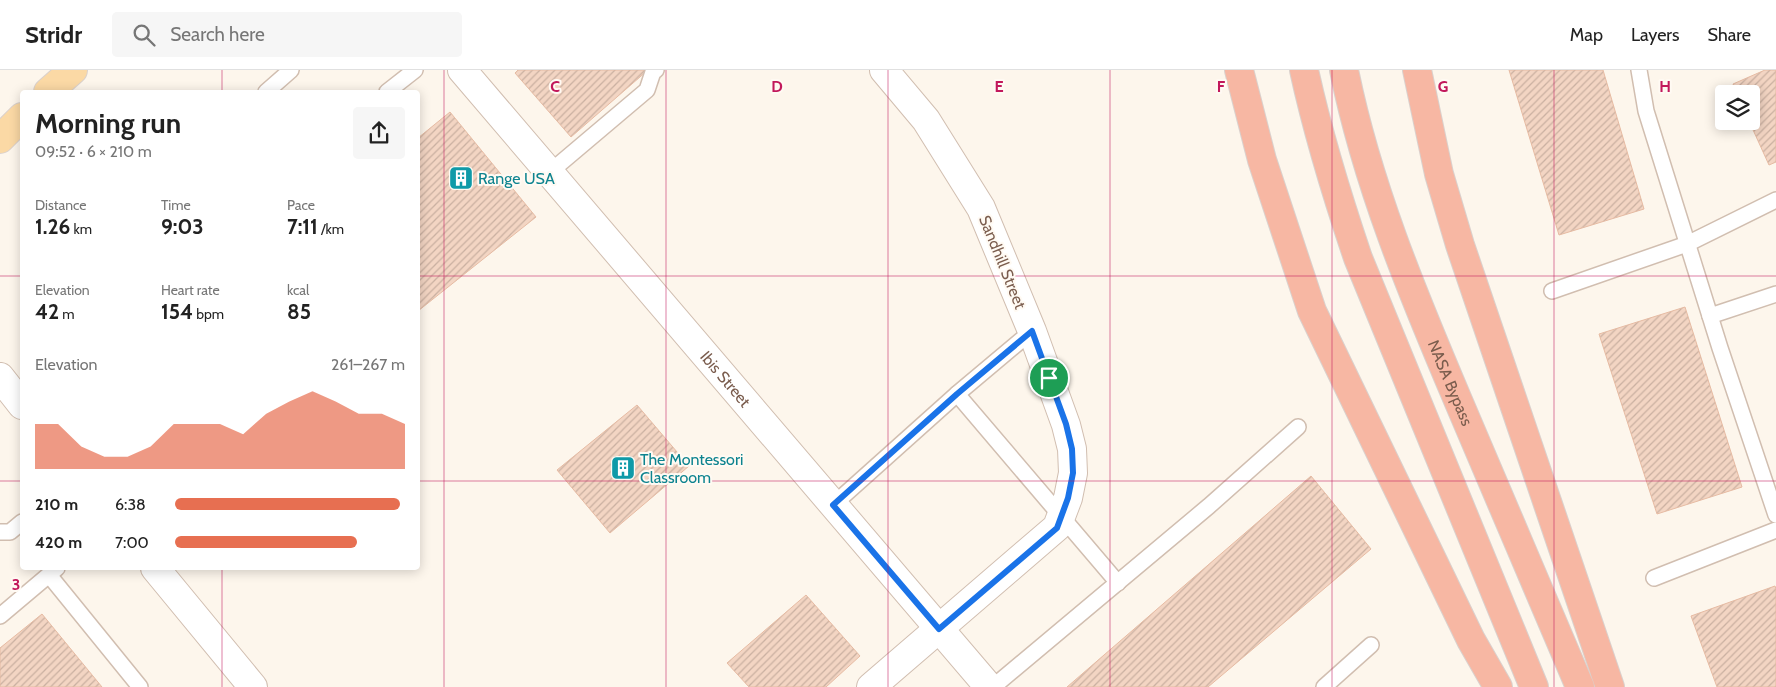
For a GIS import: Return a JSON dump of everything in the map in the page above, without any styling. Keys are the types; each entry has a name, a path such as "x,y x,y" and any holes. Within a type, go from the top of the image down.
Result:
{"highway":[{"path":"1239,70 1262,160 1312,310 1471,640 1498,687"},
{"path":"1304,70 1314,114 1339,202 1365,277 1534,687"},
{"name":"NASA Bypass","path":"1344,70 1376,190 1418,304 1580,687"},
{"path":"1417,70 1439,174 1460,245 1610,687"}],"main road":[{"path":"50,90 73,70"},
{"path":"0,139 20,119"}],"street":[{"name":"Ibis Street","path":"462,70 939,629 991,687"},
{"name":"Sandhill Street","path":"871,687 1057,528 1068,498 1073,473 1072,449 1066,424 1032,331 981,208 926,120 884,70"},
{"path":"0,377 20,402"},
{"path":"157,570 253,687"}],"lane":[{"path":"268,90 291,70"},
{"path":"390,90 415,70"},
{"path":"550,172 647,90 653,72 656,70"},
{"path":"1641,70 1646,111 1710,316 1776,515"},
{"path":"1552,290 1687,244 1776,200"},
{"path":"1710,316 1776,296"},
{"path":"833,505 957,394 1032,331"},
{"path":"957,394 1118,583"},
{"path":"991,687 1118,583 1298,427"},
{"path":"0,532 10,532 20,524"},
{"path":"1654,578 1776,530"},
{"path":"0,616 53,571 140,687"},
{"path":"1324,687 1371,645"}],"building":[{"path":"518,70 648,70 571,137 515,73"},
{"path":"1509,70 1603,70 1644,209 1559,235"},
{"path":"1765,70 1776,70 1776,162 1769,165 1753,130 1760,130 1760,85 1733,84"},
{"name":"Range USA","path":"450,112 536,217 420,309 420,136"},
{"path":"1685,307 1742,487 1657,514 1599,334"},
{"name":"The Montessori Classroom","path":"637,405 689,466 610,533 557,470"},
{"path":"1311,476 1371,549 1208,687 1067,687"},
{"path":"1775,586 1776,687 1717,687 1691,616"},
{"path":"806,595 860,656 826,687 749,687 727,663"},
{"path":"42,614 102,687 0,687 0,648"}],"place":[{"name":"Range USA","path":"461,178"},
{"name":"The Montessori Classroom","path":"623,468"}],"route":[{"path":"1032,331 1049,378 1066,424 1072,449 1073,473 1068,498 1057,528 939,629 833,505 957,394 1032,331"}]}
